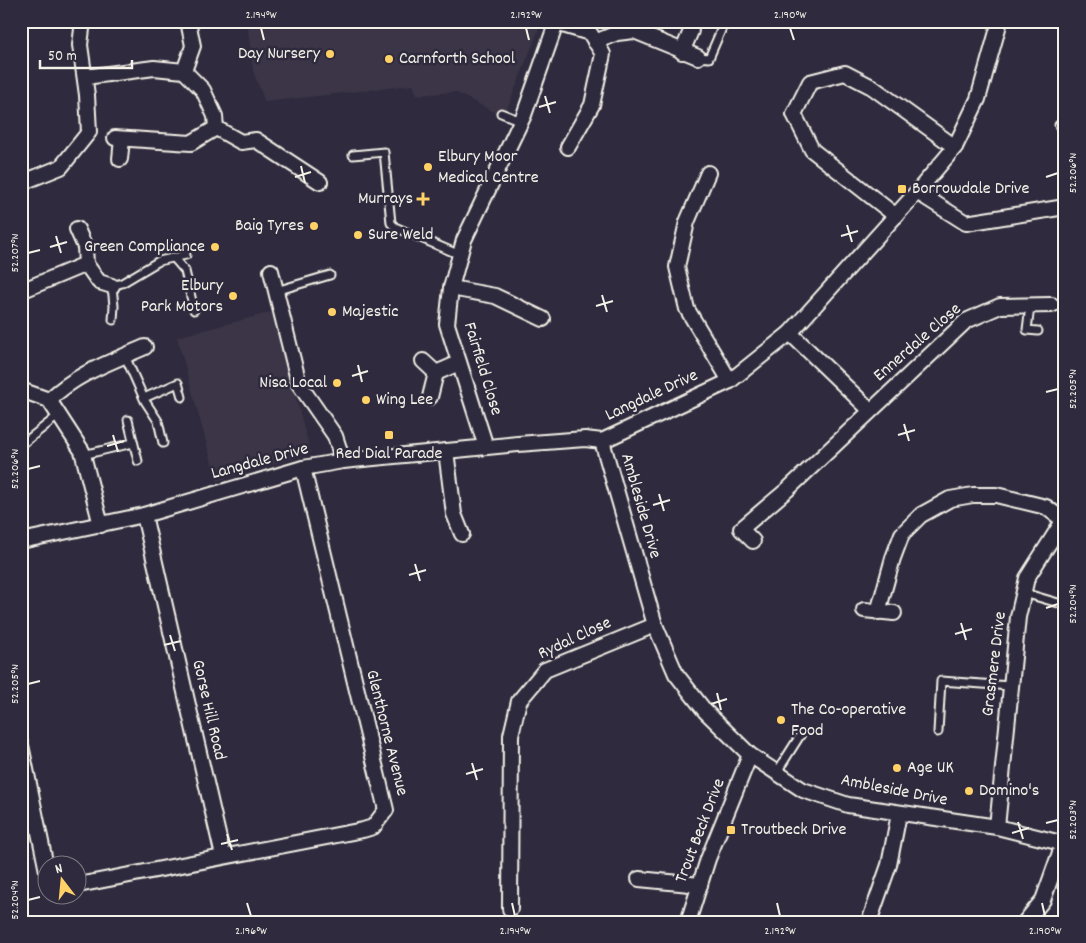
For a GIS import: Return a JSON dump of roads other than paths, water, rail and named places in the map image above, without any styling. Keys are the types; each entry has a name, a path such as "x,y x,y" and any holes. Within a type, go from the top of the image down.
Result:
{"street":[{"path":"21,183 61,167 89,132 80,45 83,21"},
{"path":"184,71 193,46 188,21"},
{"name":"Langdale Drive","path":"21,541 144,515 303,468 343,461 586,438 602,440 730,381 790,333 896,216 955,147 978,99 1000,21"},
{"path":"556,22 590,34 604,54 592,105 568,147"},
{"name":"Fairfield Close","path":"486,447 447,324 451,288 464,240 521,121 556,22"},
{"path":"682,52 690,31"},
{"path":"595,42 617,34 634,32 698,57"},
{"path":"84,77 154,68 184,71 203,90 216,116 216,128"},
{"path":"896,216 812,150 794,114 810,82 845,73 872,87 955,147"},
{"path":"120,159 118,138 191,143 216,128"},
{"path":"216,128 241,142 256,140 320,182"},
{"path":"708,173 687,222 677,267 687,309 730,381"},
{"path":"917,192 966,223 1065,207"},
{"path":"77,229 85,247 86,264 99,282 112,286"},
{"path":"21,291 86,264"},
{"path":"271,271 299,384 335,436 343,461"},
{"path":"451,288 495,296 543,319"},
{"name":"Ennerdale Close","path":"753,541 740,529 787,490 966,321 1000,306 1052,305"},
{"name":"Ennerdale Close","path":"790,333 870,410"},
{"path":"49,400 66,384 82,374 145,347"},
{"path":"423,362 436,373"},
{"path":"436,373 459,363"},
{"path":"430,397 436,373"},
{"path":"21,390 49,400 59,414 83,455 102,525"},
{"name":"Ambleside Drive","path":"602,440 655,625 676,674 705,711 750,755 803,790 848,805 997,827 1064,844"},
{"path":"446,451 454,514 462,534"},
{"name":"Glenthorne Avenue","path":"88,883 363,830 373,827 386,810 303,468"},
{"path":"894,613 871,611 902,534 921,515 950,499 972,494 996,495 1046,507 1064,519"},
{"name":"Gorse Hill Road","path":"144,515 223,856"},
{"name":"Grasmere Drive","path":"997,827 1018,617 1027,578 1064,519"},
{"name":"Rydal Close","path":"510,909 511,735 519,701 545,670 655,625"},
{"path":"21,745 44,856"},
{"name":"Trout Beck Drive","path":"688,922 708,859 750,755"},
{"path":"869,922 889,865 899,814"},
{"path":"1025,922 1043,900 1064,844"},
{"path":"639,879 700,885"}],"lane":[{"path":"698,57 709,58 725,21"},
{"path":"501,113 521,121"},
{"path":"1059,125 1065,135"},
{"path":"353,155 384,152 391,223 395,227 460,256"},
{"path":"113,320 112,286 122,283 159,261 186,255"},
{"path":"173,258 186,271 194,310"},
{"path":"276,291 330,275"},
{"path":"1030,306 1026,330 1038,331"},
{"path":"125,356 144,398 158,421 163,443"},
{"path":"144,398 178,383 182,397"},
{"path":"21,445 59,414"},
{"path":"128,420 138,462"},
{"path":"83,455 133,443"},
{"path":"1024,593 1065,605"},
{"path":"938,732 942,681 1010,686"},
{"path":"777,772 801,734"}],"place":[{"name":"Day Nursery","path":"330,54"},
{"name":"Carnforth School","path":"389,59"},
{"name":"Elbury Moor Medical Centre","path":"428,167"},
{"name":"Borrowdale Drive","path":"902,189"},
{"name":"Murrays","path":"423,199"},
{"name":"Baig Tyres","path":"314,226"},
{"name":"Sure Weld","path":"358,235"},
{"name":"Green Compliance","path":"215,247"},
{"name":"Elbury Park Motors","path":"233,296"},
{"name":"Majestic","path":"332,312"},
{"name":"Nisa Local","path":"337,383"},
{"name":"Wing Lee","path":"366,400"},
{"name":"Red Dial Parade","path":"389,435"},
{"name":"The Co-operative Food","path":"781,720"},
{"name":"Age UK","path":"897,768"},
{"name":"Domino's","path":"969,791"},
{"name":"Troutbeck Drive","path":"731,830"}]}
